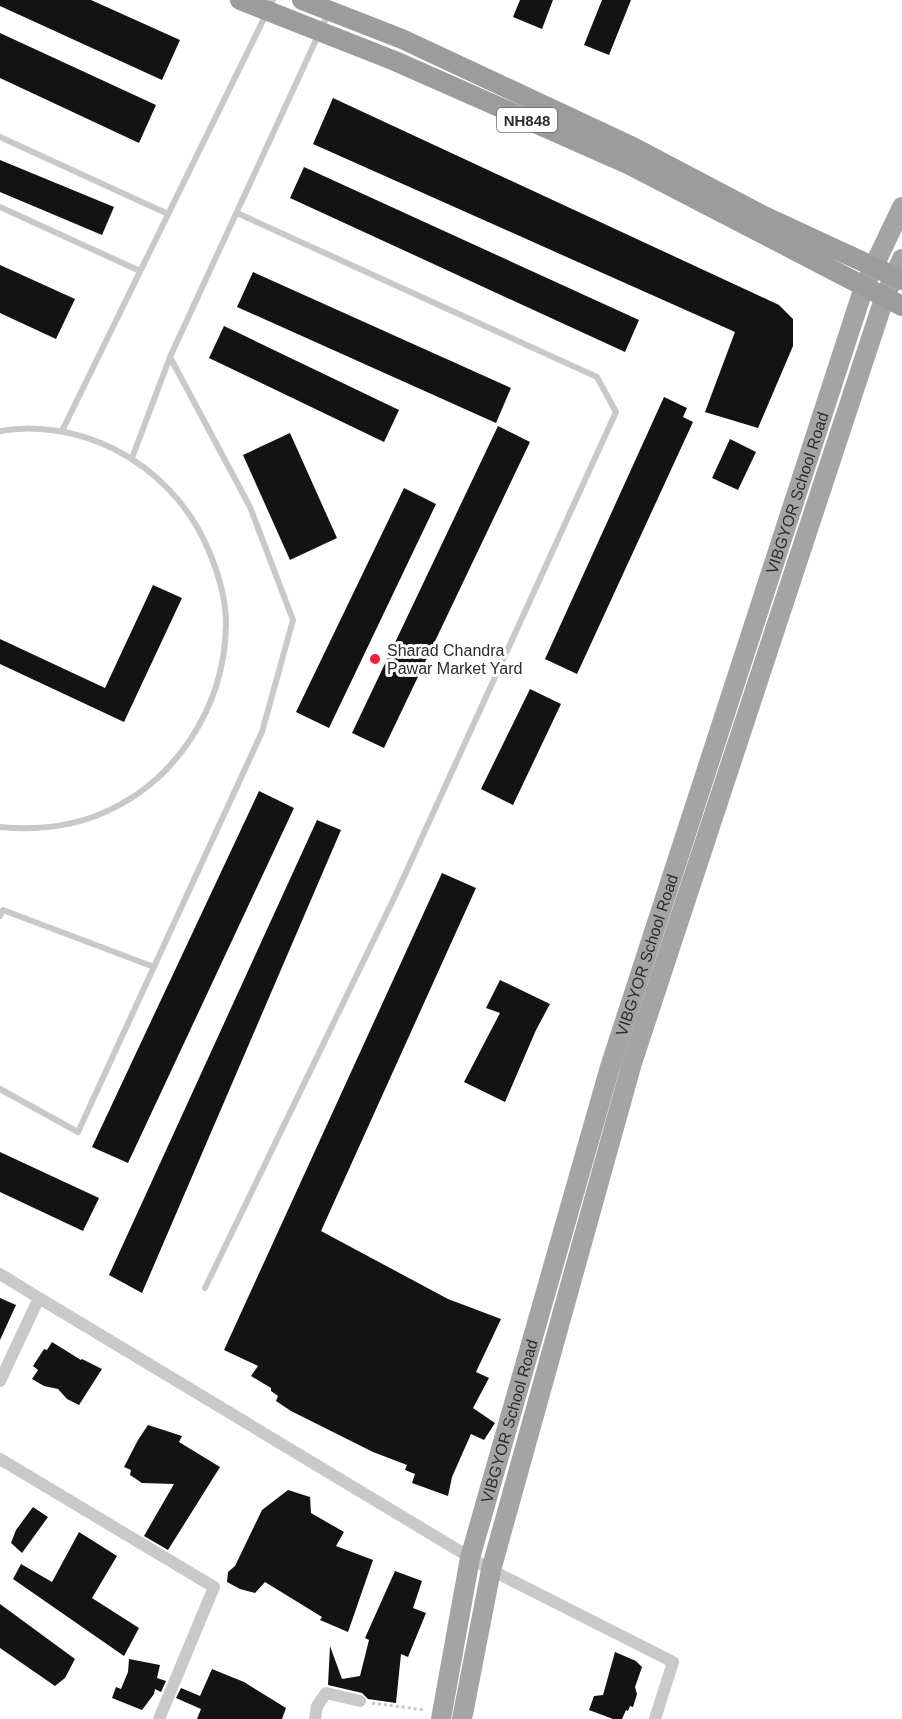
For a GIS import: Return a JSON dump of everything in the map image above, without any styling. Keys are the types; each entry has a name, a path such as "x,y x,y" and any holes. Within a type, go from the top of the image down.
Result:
{"highway":[{"name":"NH848","path":"240,0 270,5 320,33 395,61 630,165 902,306"},
{"name":"NH848","path":"302,0 402,39 633,147 762,214 873,266 899,271"}],"main road":[{"name":"VIBGYOR School Road","path":"442,1715 470,1558 610,1067 864,287 902,207"},
{"name":"VIBGYOR School Road","path":"462,1719 491,1570 632,1063 885,296 899,271"}],"street":[{"path":"0,1274 470,1558 674,1662 655,1719"},
{"path":"0,1381 39,1298"},
{"path":"0,1459 214,1587 159,1719"},
{"path":"315,1719 317,1706 326,1693 360,1701"}],"lane":[{"path":"62,431 270,5"},
{"path":"132,458 170,357 330,11"},
{"path":"0,137 168,214"},
{"path":"0,207 140,271"},
{"path":"205,1288 397,892 616,412 597,377 237,213"},
{"path":"0,1089 78,1132 262,732 293,620 250,507 170,357"},
{"path":"0,431 13,428 62,431 98,441 132,458 170,489 200,528 218,573 226,622 221,671 205,718 178,759 141,792 98,815 51,828 0,827"},
{"path":"0,916 3,910 154,967"}],"path":[{"path":"360,1701 442,1715"}],"building":[{"path":"0,0 91,0 180,40 162,80 0,6"},
{"path":"520,0 553,0 542,29 513,17"},
{"path":"602,0 631,0 609,55 584,45"},
{"path":"0,33 156,105 139,143 0,78"},
{"path":"333,98 779,305 793,319 793,346 758,428 705,412 735,332 313,144"},
{"path":"0,160 114,207 102,235 0,192"},
{"path":"304,167 639,320 625,352 290,198"},
{"path":"0,265 75,299 56,339 0,313"},
{"path":"253,272 511,388 496,423 237,307"},
{"path":"224,326 399,410 384,442 209,358"},
{"path":"664,397 687,408 683,417 693,422 577,674 545,659"},
{"path":"498,426 530,442 384,748 352,733"},
{"path":"290,433 337,538 290,560 243,455"},
{"path":"730,439 756,452 738,490 712,478"},
{"path":"404,488 436,504 329,728 296,712"},
{"path":"153,585 182,598 124,722 0,664 0,639 105,688"},
{"path":"530,689 561,704 513,805 481,789"},
{"path":"259,791 294,808 128,1163 92,1147"},
{"path":"317,820 341,830 142,1293 109,1275"},
{"path":"442,873 476,888 321,1231 448,1299 501,1319 476,1372 489,1378 473,1408 495,1423 484,1440 471,1434 452,1477 448,1496 412,1483 415,1474 405,1470 407,1465 373,1452 291,1411 276,1401 278,1396 271,1391 271,1388 251,1376 258,1366 224,1350"},
{"path":"500,980 550,1004 536,1030 505,1102 464,1082 500,1013 486,1008"},
{"path":"0,1152 99,1198 83,1231 0,1192"},
{"path":"0,1298 16,1305 0,1340"},
{"path":"52,1342 81,1360 102,1369 79,1405 67,1399 58,1389 44,1386 32,1379 38,1370 33,1366 44,1349 47,1350"},
{"path":"148,1425 182,1436 179,1442 220,1467 168,1550 144,1536 174,1484 142,1483 130,1475 131,1470 124,1467"},
{"path":"288,1490 310,1497 311,1513 344,1532 336,1546 373,1560 348,1632 320,1620 322,1617 265,1582 255,1593 227,1582 228,1572 235,1566 262,1510"},
{"path":"33,1507 48,1517 22,1553 11,1543 16,1530"},
{"path":"79,1532 117,1556 92,1598 139,1628 124,1656 13,1579 21,1564 52,1582"},
{"path":"395,1571 422,1581 413,1608 426,1613 408,1657 401,1654 396,1703 368,1699 362,1693 328,1685 330,1646 342,1679 360,1676 369,1640 365,1638"},
{"path":"0,1604 75,1659 65,1678 55,1686 0,1648"},
{"path":"615,1652 636,1661 642,1667 635,1687 637,1694 633,1707 630,1706 628,1711 626,1710 622,1719 613,1719 589,1710 594,1696 603,1695"},
{"path":"129,1659 160,1665 157,1678 166,1681 161,1692 155,1689 142,1710 112,1698 116,1687 121,1689 128,1672"},
{"path":"212,1669 244,1682 286,1708 282,1719 197,1719 201,1709 176,1698 181,1688 200,1696"}],"place":[{"name":"Sharad Chandra Pawar Market Yard","path":"375,659"}]}
